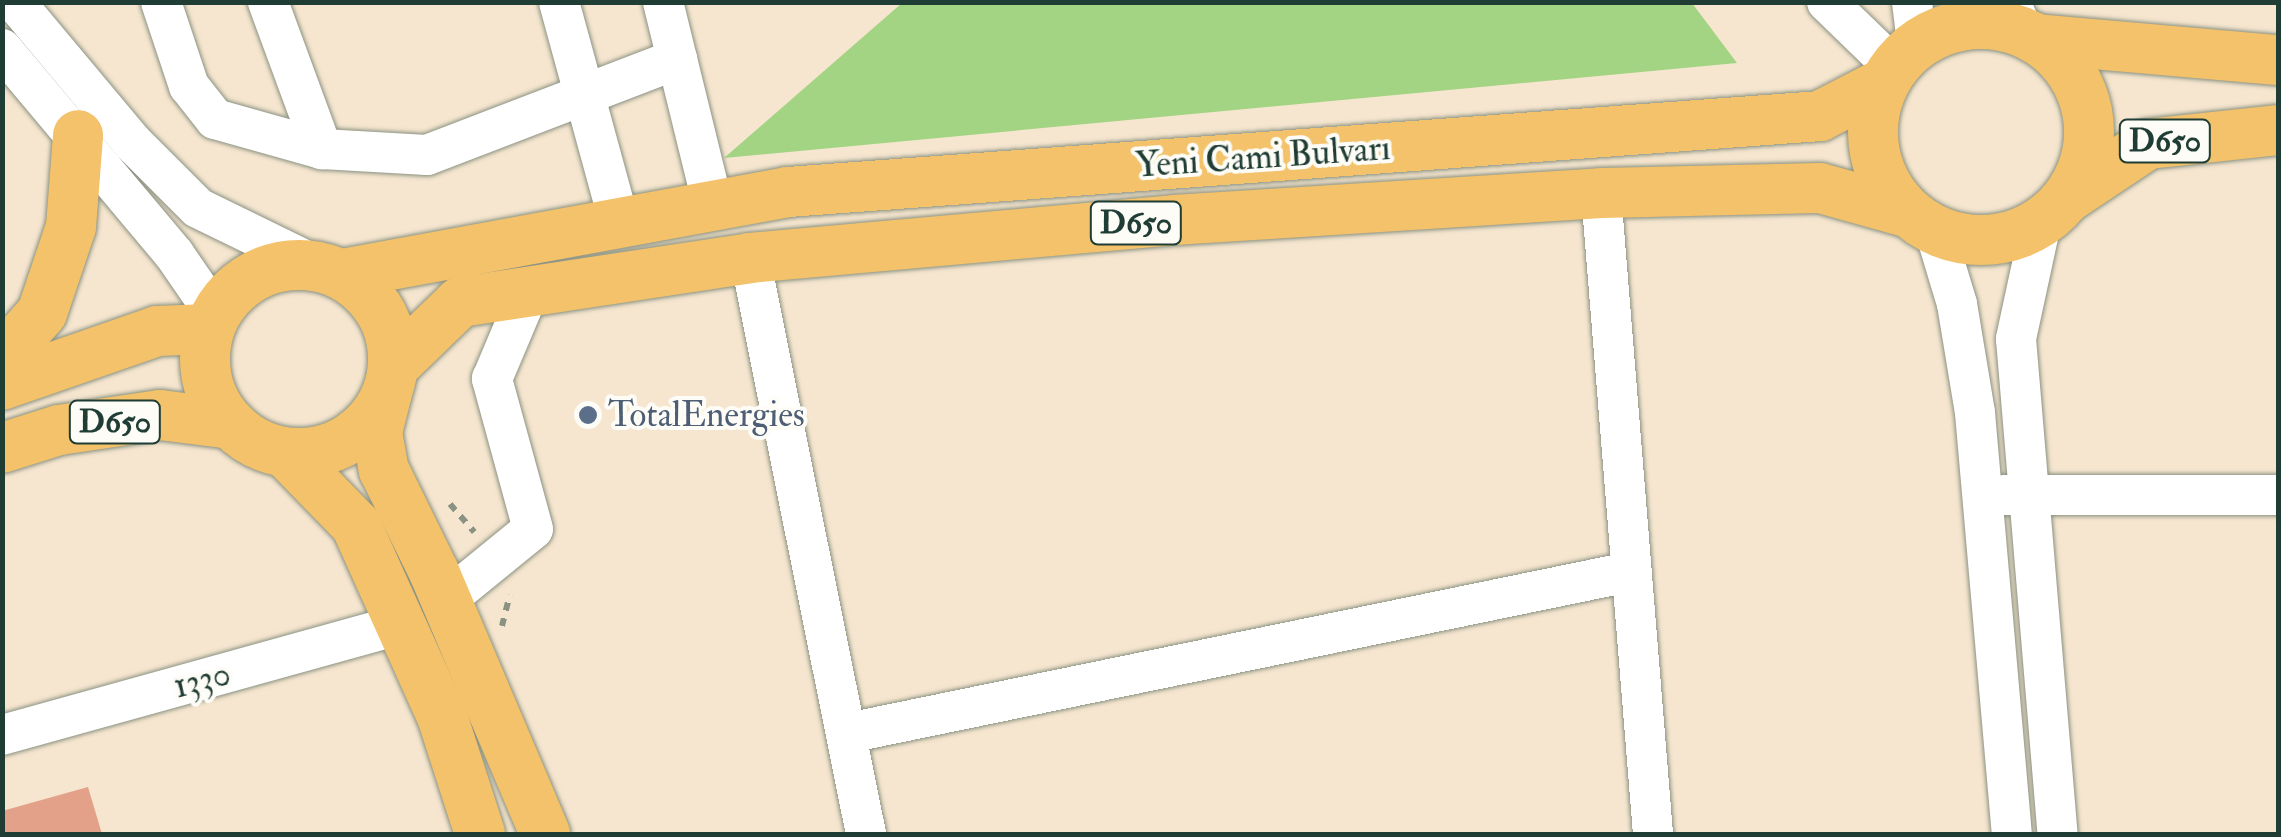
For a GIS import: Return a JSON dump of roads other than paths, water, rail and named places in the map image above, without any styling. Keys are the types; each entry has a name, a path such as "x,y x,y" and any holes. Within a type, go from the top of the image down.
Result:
{"main road":[{"path":"2024,26 2065,60 2082,94 2090,130 2084,166 2054,211 2007,238 1971,241 1920,222 1884,184 1873,151 1873,116 1902,49 1967,24 2024,26 2278,60"},
{"name":"Yeni Cami Bulvarı","path":"329,270 788,192 1820,116 1902,49"},
{"name":"D650","path":"2054,211 2148,144 2278,130"},
{"path":"2,358 42,313 48,296 71,226 78,135"},
{"name":"Yeni Cami Bulvarı","path":"390,380 460,302 750,258 1174,220 1601,193 1820,188 1920,222"},
{"path":"390,380 370,421 345,441 286,452 260,445 231,424 207,384 212,322 241,284 264,271 329,270 382,313 390,380 377,432 384,470 446,600 544,834"},
{"path":"2,386 156,331 212,322"},
{"name":"D650","path":"2,448 60,430 160,416 231,424"},
{"path":"286,452 356,524 442,716 480,834"}],"street":[{"path":"15,2 132,142 198,208 329,270"},
{"path":"162,2 189,86 216,118 322,149 427,155 677,59"},
{"path":"268,2 322,149"},
{"path":"559,2 588,96 619,222"},
{"path":"662,2 714,205"},
{"path":"1828,2 1902,49"},
{"path":"2,49 78,135 212,322"},
{"path":"1601,193 1628,572 1653,834"},
{"path":"2054,211 2016,338 2058,834"},
{"path":"1920,222 1957,304 1983,496 2012,834"},
{"path":"750,258 866,834"},
{"path":"446,600 533,529 492,379 530,290"},
{"path":"1983,496 2278,495"},
{"path":"848,733 1628,572"},
{"name":"1330","path":"2,735 401,624"}],"place":[{"name":"TotalEnergies","path":"588,415"}]}
